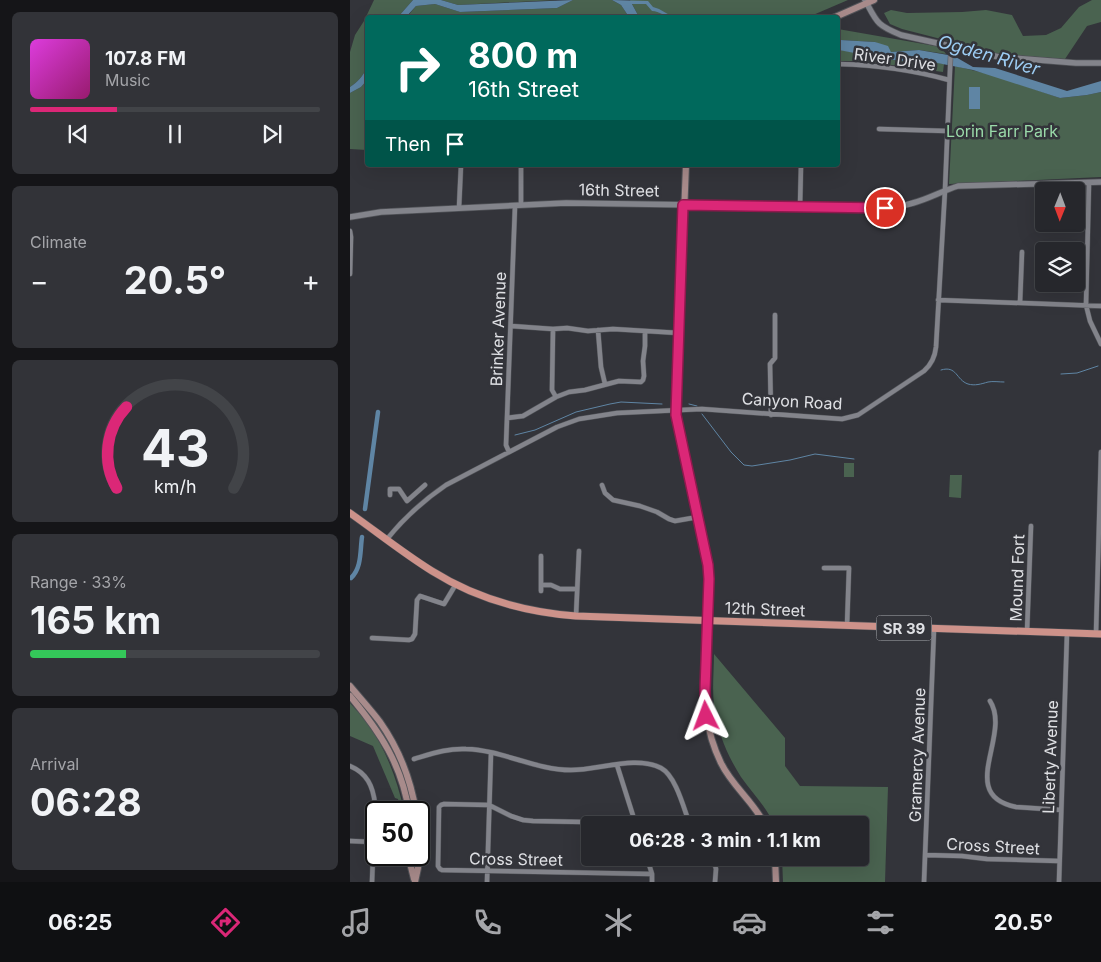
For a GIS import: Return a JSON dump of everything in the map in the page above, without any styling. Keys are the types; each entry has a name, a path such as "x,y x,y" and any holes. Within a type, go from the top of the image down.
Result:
{"main road":[{"path":"839,15 869,1"},
{"path":"686,167 676,415 708,565 706,716 710,734 724,769 759,816"},
{"name":"SR 39","path":"350,513 387,539"},
{"name":"12th Street","path":"387,539 431,570 478,595 554,615 1098,634"},
{"path":"350,686 381,724 394,745 409,781 414,801"},
{"path":"350,696 376,728 391,754 403,784 407,801"},
{"path":"411,866 415,881"},
{"path":"415,881 418,866"},
{"path":"775,866 776,882"}],"street":[{"path":"869,1 875,19 880,25 901,35 999,57 1101,64"},
{"path":"951,46 945,190 958,186 1101,182"},
{"name":"River Drive","path":"840,64 863,65 921,73 950,80"},
{"path":"878,129 948,131"},
{"path":"459,208 460,167"},
{"name":"Brinker Avenue","path":"509,452 506,445 507,418 521,167"},
{"path":"800,207 801,167"},
{"path":"1089,182 1086,305 1090,321 1101,344"},
{"name":"16th Street","path":"350,217 381,212 566,203 885,208 901,207 915,203 945,190"},
{"name":"Canyon Road","path":"387,539 400,522 432,494 451,482 557,427 579,419 617,413 676,410 720,410 833,419 858,415 924,371 934,358 945,190"},
{"path":"350,231 350,274"},
{"path":"1020,303 1022,252"},
{"path":"938,300 1101,306"},
{"path":"771,415 770,364 775,358 775,316"},
{"path":"511,326 567,328 588,331 613,329 679,333"},
{"path":"553,329 552,390 556,397"},
{"path":"598,330 601,367 605,384"},
{"path":"507,418 523,416 556,397 569,392 585,390 618,381 641,382 644,376 645,331"},
{"path":"1098,634 1101,452"},
{"path":"390,496 390,489 399,489 407,501 425,485"},
{"path":"602,485 605,493 613,500 640,506 669,519 698,517"},
{"name":"Mound Fort","path":"1027,632 1031,526"},
{"path":"576,616 579,550"},
{"path":"541,556 541,591"},
{"path":"824,568 849,568 847,626"},
{"path":"372,638 412,639 415,634 416,600 420,596 444,604 456,584"},
{"path":"541,585 577,590"},
{"name":"Gramercy Avenue","path":"924,882 934,629"},
{"name":"Liberty Avenue","path":"1059,882 1067,633"},
{"path":"990,702 994,710 995,730 986,778 990,791 997,799 1010,806 1061,810"},
{"path":"414,759 451,750 466,749 558,769 584,769 630,763 652,765 663,769 670,775 687,816"},
{"path":"487,882 491,753"},
{"path":"617,765 633,816"},
{"path":"350,766 366,777 371,787 374,801"},
{"name":"Cross Street","path":"489,805 441,804 439,807 438,866 440,869 652,874"},
{"path":"489,805 523,820 581,822"},
{"path":"350,841 365,842"},
{"name":"Cross Street","path":"926,855 1059,861"},
{"path":"372,866 372,882"},
{"path":"650,866 652,882"},
{"path":"715,866 715,882"}],"green space":[{"path":"374,0 413,0 400,15 367,15"},
{"path":"441,0 556,0 458,5"},
{"path":"573,0 612,0 621,5 628,15 408,15 416,6 435,4 460,12 557,8"},
{"path":"630,0 848,0 813,15 638,15"},
{"path":"1092,0 1101,0 1101,22 1087,26 1065,59 999,54 902,29 890,24 884,13 891,10 907,13 986,10 1012,15 1023,36 1046,35 1061,28 1079,7"},
{"path":"365,19 365,71 350,87 350,52 355,35"},
{"path":"840,29 941,47 946,54 919,50 891,52 875,42 841,40"},
{"path":"840,49 901,61 917,59 944,64 943,72 863,61 840,61"},
{"name":"Lorin Farr Park","path":"955,66 992,75 1060,98 1101,92 1101,177 949,184"},
{"path":"365,82 365,150 350,149 350,93"},
{"path":"844,463 854,463 854,477 844,477"},
{"path":"950,475 962,475 961,498 949,497"},
{"path":"714,654 785,738 785,766 800,786 888,787 885,882 783,882 782,866 869,866 869,816 770,816 745,783 727,751 715,715 713,686"},
{"path":"350,703 368,724 385,754 402,801 395,798 373,746 350,736"}],"water":[{"path":"413,0 441,0 458,5 573,0 557,8 460,12 435,4 416,6 408,15 400,15"},
{"path":"612,0 648,1 653,7 670,15 652,11 646,4 632,4 638,15 628,15 621,5"},
{"name":"Ogden River","path":"840,39 875,42 888,46 891,52 919,50 954,56 973,67 995,68 1067,91 1101,81 1101,92 1060,98 973,70 917,59 901,61 840,50"},
{"path":"365,71 365,82 350,93 350,87"},
{"path":"969,87 980,87 980,109 969,109"}],"waterway":[{"path":"1061,374 1077,373 1098,366"},
{"path":"941,370 953,371 964,382 971,385 1004,382"},
{"path":"515,435 535,430 576,412 610,404 621,402 662,404"},
{"path":"689,404 697,406"},
{"path":"365,509 378,412"},
{"path":"702,414 731,452 744,465 752,466 815,454 854,459"},
{"path":"351,578 359,564 362,537"}],"route":[{"path":"706,716 708,565 676,415 683,205 885,208"}]}
